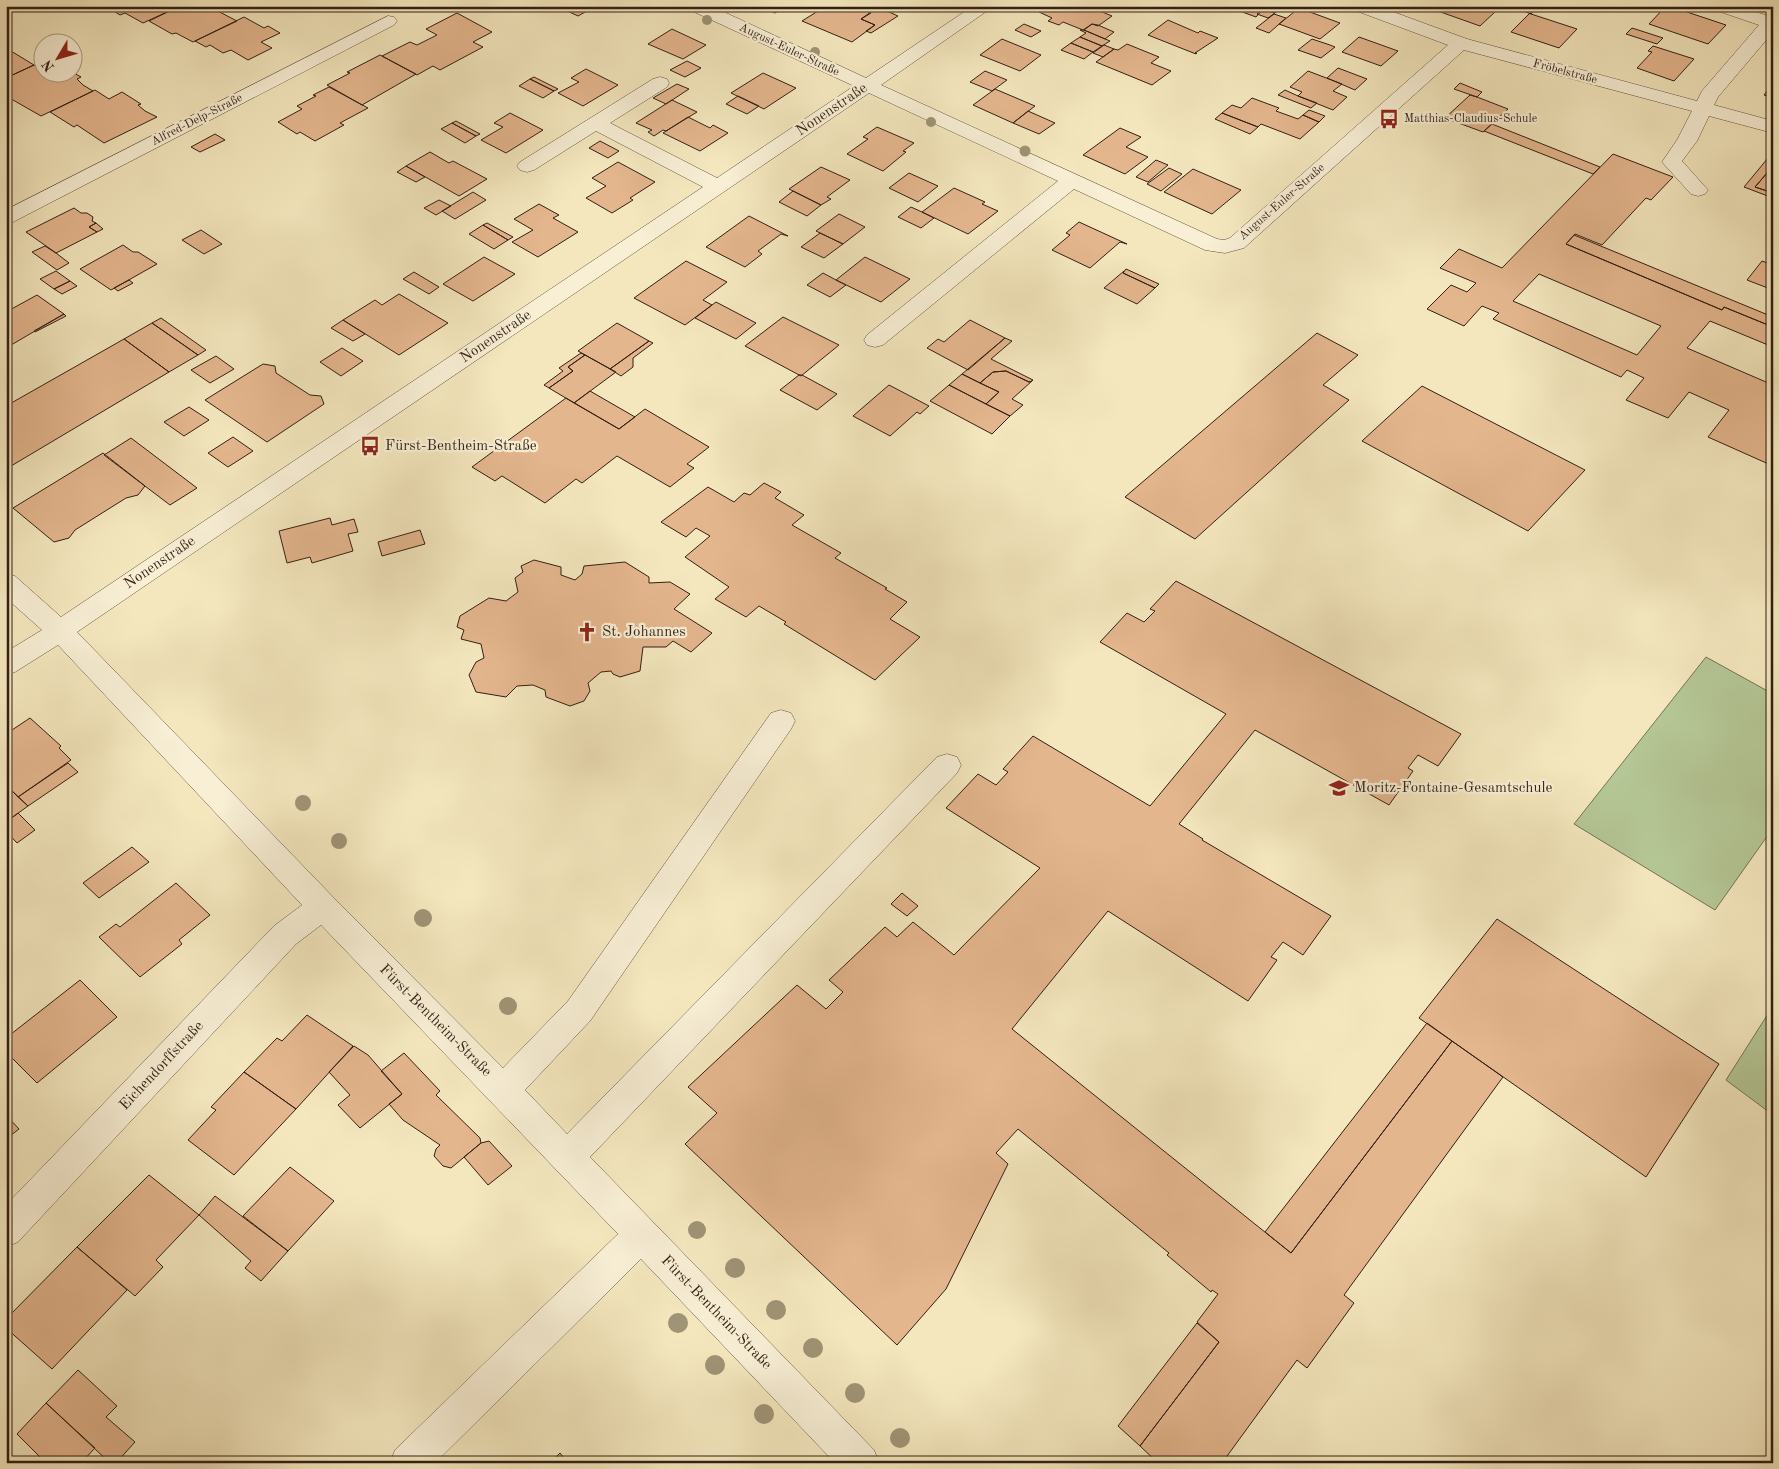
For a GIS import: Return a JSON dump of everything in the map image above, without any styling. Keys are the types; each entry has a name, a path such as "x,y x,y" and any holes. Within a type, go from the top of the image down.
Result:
{"street":[{"name":"August-Euler-Straße","path":"696,6 1212,244 1225,247 1236,242 1462,43"},
{"name":"Nonenstraße","path":"6,665 60,631 985,6"},
{"name":"Fröbelstraße","path":"1360,6 1462,43 1703,110 1773,127"},
{"path":"1698,190 1672,162 1687,140 1709,95 1772,22 1721,6"},
{"name":"Alfred-Delp-Straße","path":"6,218 388,21"},
{"path":"527,166 660,83"},
{"path":"595,123 719,187"},
{"path":"875,340 1072,180"},
{"name":"Fürst-Bentheim-Straße","path":"6,583 60,631 322,906 503,1090 640,1235 861,1463"},
{"path":"503,1090 579,1011 781,721"},
{"path":"567,1157 947,765"},
{"name":"Eichendorffstraße","path":"6,1230 285,935 322,906"},
{"path":"408,1463 640,1235"}],"green space":[{"path":"1706,657 1773,694 1773,828 1715,910 1574,824"},
{"path":"1773,1006 1773,1115 1726,1080"}],"building":[{"path":"106,6 180,6 143,23 125,13 120,15"},
{"path":"180,6 208,6 237,21 193,42 176,33 172,34 149,21"},
{"path":"571,6 596,6 578,16 565,10"},
{"path":"761,6 779,6 783,8 775,13"},
{"path":"826,6 856,6 871,13 861,19 875,25 852,42 802,21"},
{"path":"1048,6 1088,6 1112,16 1098,26 1092,24 1083,30 1063,22 1059,25 1048,21 1052,18 1039,12"},
{"path":"1243,6 1256,6 1263,9 1256,17 1237,10"},
{"path":"1256,6 1284,6 1275,13"},
{"path":"1439,6 1486,6 1497,10 1480,26 1435,10"},
{"path":"1521,6 1539,6 1531,14 1518,9"},
{"path":"1666,6 1726,25 1708,44 1649,24"},
{"path":"878,7 898,16 871,33 866,31 875,25 861,19"},
{"path":"1299,8 1340,23 1320,39 1279,24"},
{"path":"1263,9 1275,13 1268,18 1257,14"},
{"path":"457,13 492,32 473,42 483,47 440,70 433,66 417,75 382,56 410,42 417,45 437,35 426,29"},
{"path":"1530,13 1577,29 1559,48 1511,32"},
{"path":"1274,14 1286,18 1269,33 1256,28"},
{"path":"244,17 264,28 268,26 280,33 261,42 272,48 248,60 231,50 223,53 210,45 206,47 195,41"},
{"path":"1168,20 1198,33 1200,31 1218,38 1196,54 1148,35"},
{"path":"1024,24 1041,31 1031,37 1015,30"},
{"path":"1092,24 1114,32 1105,39 1084,30"},
{"path":"1632,28 1663,38 1657,44 1626,34"},
{"path":"672,29 706,45 683,59 648,44"},
{"path":"1080,30 1110,41 1102,46 1080,37 1086,33"},
{"path":"1080,37 1102,46 1093,52 1071,43"},
{"path":"1359,37 1398,51 1381,66 1342,52"},
{"path":"1002,39 1041,55 1020,71 980,55"},
{"path":"1312,39 1335,47 1321,58 1298,50"},
{"path":"1071,43 1093,52 1084,59 1061,50"},
{"path":"1127,44 1159,57 1151,63 1171,71 1152,85 1096,62 1114,49 1118,50"},
{"path":"1104,45 1114,49 1103,57 1093,53"},
{"path":"1653,46 1694,59 1674,81 1637,68 1652,52 1648,51"},
{"path":"6,48 32,64 32,66 6,78"},
{"path":"380,55 416,74 362,105 327,85 350,73 347,72"},
{"path":"687,61 701,68 685,77 670,70"},
{"path":"32,66 32,82 80,82 93,91 41,116 6,96 6,78"},
{"path":"1338,68 1367,79 1355,90 1327,78"},
{"path":"586,69 618,85 583,106 558,93 579,82 571,78"},
{"path":"985,71 1007,80 992,91 970,82"},
{"path":"1308,71 1342,84 1333,91 1347,97 1333,110 1298,96 1302,92 1290,87"},
{"path":"763,73 796,88 764,109 731,93"},
{"path":"534,77 558,89 554,91 530,79"},
{"path":"530,79 554,91 543,98 519,86"},
{"path":"1460,83 1482,92 1477,97 1454,89"},
{"path":"677,84 689,89 666,104 653,98"},
{"path":"1771,86 1773,87 1773,98 1764,95"},
{"path":"329,87 368,108 340,123 344,125 315,141 300,132 297,134 278,122 302,109 297,106"},
{"path":"995,89 1035,106 1013,123 973,105"},
{"path":"95,90 109,99 122,92 141,104 138,105 145,111 157,117 104,143 77,125 74,127 50,112"},
{"path":"1285,90 1317,103 1311,108 1278,95"},
{"path":"1470,95 1508,109 1483,132 1445,118"},
{"path":"738,96 759,106 747,114 726,104"},
{"path":"1252,98 1279,108 1276,111 1298,119 1303,115 1319,122 1300,139 1261,124 1258,127 1222,113 1232,105 1241,108"},
{"path":"672,100 697,112 654,136 648,132 652,130 636,123"},
{"path":"1309,110 1325,116 1319,122 1303,115"},
{"path":"1028,111 1055,123 1039,134 1013,123"},
{"path":"510,113 543,130 506,153 481,140 503,127 494,123"},
{"path":"1222,113 1258,127 1250,134 1215,119"},
{"path":"688,117 710,128 713,125 728,133 700,151 663,133"},
{"path":"456,121 480,134 476,136 452,123"},
{"path":"452,123 476,136 465,143 441,129"},
{"path":"1492,124 1600,167 1593,174 1484,131"},
{"path":"877,127 914,143 883,171 847,154 868,139 863,137"},
{"path":"1120,128 1141,137 1126,147 1148,157 1125,174 1083,155"},
{"path":"215,134 225,140 200,152 191,147"},
{"path":"600,141 619,151 608,158 589,148"},
{"path":"430,152 449,163 453,161 487,179 459,196 406,166"},
{"path":"1613,154 1673,177 1651,200 1646,198 1602,245 1575,234 1566,244 1722,310 1724,307 1773,327 1773,347 1710,321 1687,348 1773,385 1773,466 1708,437 1729,410 1689,392 1668,418 1626,400 1644,378 1627,370 1621,377 1493,319 1499,313 1482,306 1464,326 1427,309 1451,285 1467,292 1476,283 1440,268 1459,249 1502,268","holes":["1539,274 1661,326 1637,355 1513,301"]},
{"path":"1768,158 1773,160 1773,166 1755,187 1773,193 1773,198 1744,187"},
{"path":"1156,160 1168,165 1148,182 1136,177"},
{"path":"618,162 655,182 630,198 633,200 612,213 586,198 606,186 592,178"},
{"path":"406,166 425,177 416,182 397,172"},
{"path":"1773,166 1773,193 1755,187"},
{"path":"821,167 850,180 827,197 831,199 821,205 789,189"},
{"path":"1169,168 1182,174 1161,191 1147,184"},
{"path":"1193,169 1241,190 1212,214 1164,192"},
{"path":"909,173 938,186 918,202 889,188"},
{"path":"954,188 985,202 982,204 998,211 968,234 922,212"},
{"path":"793,191 821,205 807,216 779,202"},
{"path":"473,192 486,200 455,219 442,211"},
{"path":"439,200 451,206 436,215 424,208"},
{"path":"539,204 559,215 553,218 578,232 538,257 512,242 533,230 514,219"},
{"path":"911,207 934,218 921,228 898,217"},
{"path":"74,208 81,213 87,213 93,217 92,221 96,223 89,227 97,232 56,253 26,232"},
{"path":"839,214 865,227 843,244 816,231"},
{"path":"749,216 788,236 781,234 758,251 762,254 745,267 706,247"},
{"path":"1079,222 1127,244 1120,242 1090,268 1052,250 1070,235 1066,233"},
{"path":"96,223 103,229 97,232 89,227"},
{"path":"487,223 513,237 508,240 483,225"},
{"path":"483,225 508,240 494,249 469,234"},
{"path":"201,230 222,244 204,254 182,240"},
{"path":"820,233 843,244 824,258 801,247"},
{"path":"1574,235 1773,317 1773,327 1724,307 1722,310 1566,244"},
{"path":"123,245 157,264 111,290 80,269"},
{"path":"45,246 69,263 57,270 32,252"},
{"path":"484,257 515,274 473,301 443,284"},
{"path":"865,257 910,279 881,302 836,280"},
{"path":"686,261 727,282 703,300 712,305 685,325 634,298"},
{"path":"1762,261 1773,265 1773,290 1747,280"},
{"path":"1126,269 1159,284 1155,288 1123,273"},
{"path":"56,271 70,281 54,289 40,279"},
{"path":"1124,271 1123,273 1155,288 1137,304 1104,288"},
{"path":"414,272 439,287 429,294 403,279"},
{"path":"823,273 846,285 830,297 807,285"},
{"path":"129,280 133,283 118,291 114,288"},
{"path":"70,281 77,286 62,294 54,289"},
{"path":"399,294 448,323 399,355 343,320 375,300 382,305"},
{"path":"37,295 64,314 6,348 6,312"},
{"path":"716,302 756,323 736,339 695,318"},
{"path":"64,314 66,316 34,331"},
{"path":"783,317 839,345 801,376 745,346"},
{"path":"161,318 206,350 198,355 152,323"},
{"path":"343,320 365,334 353,341 331,328"},
{"path":"970,320 1005,338 968,370 927,348 938,339 944,342"},
{"path":"152,323 198,355 169,372 124,339"},
{"path":"617,323 649,341 610,369 578,351"},
{"path":"1317,333 1358,355 1323,385 1349,400 1195,539 1125,497"},
{"path":"1005,338 1012,341 991,359 1032,381 1029,382 1006,371 993,372 980,383 962,374"},
{"path":"124,339 169,372 6,469 6,406"},
{"path":"649,341 653,343 633,358 633,367 621,376 610,369"},
{"path":"342,348 363,361 341,376 320,362"},
{"path":"581,353 585,355 568,367 573,371 549,388 544,385 563,371 559,368"},
{"path":"585,355 616,372 574,403 549,388 573,371 568,367"},
{"path":"216,356 234,369 210,383 191,370"},
{"path":"263,364 275,366 276,373 310,395 321,396 324,404 267,442 205,400"},
{"path":"1006,371 1029,382 1032,381 1012,399 1023,405 1010,416 986,404 999,392 980,383 993,372"},
{"path":"962,374 999,392 986,404 949,385"},
{"path":"799,375 837,394 817,410 780,390"},
{"path":"889,385 929,406 920,414 917,412 890,436 853,416"},
{"path":"949,385 1010,416 992,434 930,401"},
{"path":"1422,386 1585,470 1528,531 1362,441"},
{"path":"590,391 635,417 619,429 574,403"},
{"path":"566,398 619,429 645,409 709,447 687,464 694,468 670,487 617,456 582,483 576,479 545,503 502,476 495,481 472,467"},
{"path":"189,407 209,420 184,436 164,422"},
{"path":"233,437 253,451 228,467 208,453"},
{"path":"131,438 197,488 170,505 104,455"},
{"path":"103,453 145,486 138,495 126,498 75,530 69,538 54,542 13,508"},
{"path":"764,483 781,492 775,498 804,515 792,525 841,553 835,558 887,588 885,589 907,602 890,619 920,637 875,680 784,624 786,622 759,606 746,617 715,599 729,587 685,557 710,536 696,528 686,537 661,522 708,487 734,502 744,493 750,495"},
{"path":"330,518 332,525 354,519 358,532 348,534 353,551 312,563 310,557 287,563 279,531"},
{"path":"420,530 425,544 382,556 378,542"},
{"name":"St. Johannes","path":"534,560 561,567 561,575 575,580 582,574 584,566 625,562 649,577 649,583 670,582 690,594 674,609 712,633 691,652 673,641 666,647 643,647 640,671 620,677 611,671 601,672 588,683 590,691 584,701 570,706 546,697 545,690 533,685 517,686 506,697 476,692 469,675 476,662 484,658 481,644 461,639 464,630 457,627 460,616 489,598 506,601 518,592 515,578 523,572 521,566"},
{"path":"1176,581 1461,734 1438,766 1418,755 1408,768 1413,771 1389,805 1255,730 1179,824 1202,840 1331,916 1303,955 1283,942 1271,957 1277,960 1248,1001 1108,911 1012,1029 1291,1253 1452,1041 1503,1077 1344,1295 1354,1303 1307,1368 1297,1360 1222,1463 1158,1463 1140,1446 1219,1342 1197,1322 1218,1294 1212,1290 1211,1292 1167,1255 1169,1253 1018,1129 996,1153 1008,1164 946,1289 897,1345 685,1144 717,1113 688,1087 797,985 826,1009 843,992 829,980 885,927 897,937 913,922 954,955 1040,868 946,808 978,774 996,785 1008,772 1003,769 1033,736 1150,806 1226,714 1100,642 1127,613 1144,622 1155,611 1150,609"},
{"path":"30,718 61,746 59,748 71,760 18,797 6,785 6,734"},
{"path":"68,763 78,772 28,806 18,797"},
{"path":"6,785 28,806 6,822"},
{"path":"18,813 35,830 17,843 6,831 6,822"},
{"path":"132,847 149,862 99,898 83,883"},
{"path":"176,883 210,915 179,940 182,944 140,977 99,937 116,924 120,927"},
{"path":"902,893 918,906 907,916 891,904"},
{"path":"1497,919 1719,1064 1646,1177 1419,1018"},
{"path":"80,980 117,1017 37,1083 6,1052 6,1038"},
{"path":"307,1015 353,1046 296,1109 244,1072 277,1038 282,1041"},
{"path":"1427,1023 1452,1041 1291,1253 1265,1232"},
{"path":"354,1046 368,1055 402,1094 360,1128 338,1105 350,1095 329,1072"},
{"path":"404,1053 440,1091 436,1095 480,1138 481,1143 451,1168 443,1166 434,1156 436,1149 440,1145 403,1120 389,1104 402,1094 381,1071"},
{"path":"244,1072 296,1109 234,1175 188,1140 216,1110 211,1107"},
{"path":"6,1115 19,1129 6,1139"},
{"path":"489,1141 512,1166 488,1185 464,1157 481,1143"},
{"path":"290,1167 334,1201 288,1251 243,1216"},
{"path":"149,1175 199,1215 156,1260 163,1267 135,1296 77,1247"},
{"path":"215,1196 288,1251 261,1281 245,1268 251,1261 199,1215"},
{"path":"77,1247 127,1290 52,1369 6,1328 6,1319"},
{"path":"1197,1323 1219,1342 1140,1446 1118,1426"},
{"path":"78,1370 117,1406 106,1417 135,1442 116,1463 110,1463 46,1403"},
{"path":"46,1403 95,1448 81,1463 46,1463 17,1434"},
{"path":"560,1453 568,1463 550,1463"}],"place":[{"name":"Matthias-Claudius-Schule","path":"1389,119"},
{"name":"Fürst-Bentheim-Straße","path":"370,446"},
{"name":"St. Johannes","path":"587,632"},
{"name":"Moritz-Fontaine-Gesamtschule","path":"1339,788"}]}
